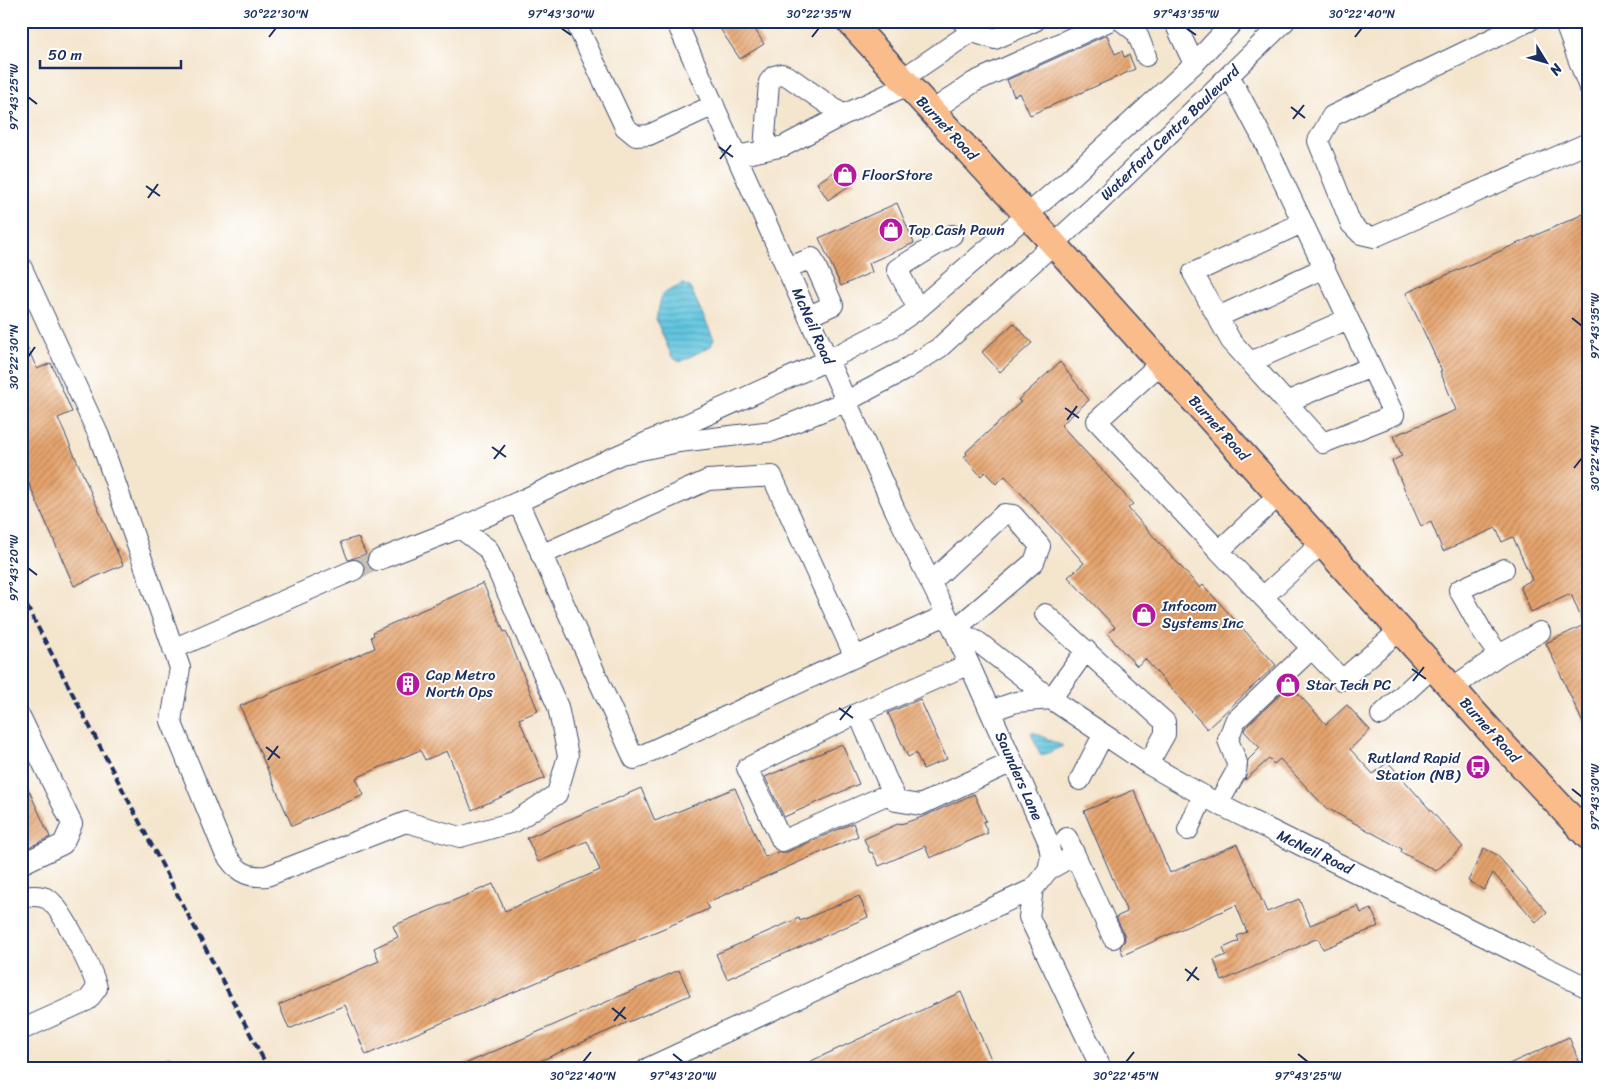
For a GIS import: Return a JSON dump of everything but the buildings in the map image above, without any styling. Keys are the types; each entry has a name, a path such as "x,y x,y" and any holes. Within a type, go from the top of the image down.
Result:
{"main road":[{"name":"Burnet Road","path":"849,21 1029,216 1433,667 1588,836"}],"street":[{"path":"575,21 625,127 636,136 649,135 714,105"},
{"name":"McNeil Road","path":"676,21 846,401 990,711"},
{"path":"737,156 784,146 905,82 968,26 995,39 1035,21"},
{"path":"932,111 974,82 1109,21"},
{"path":"1122,21 1137,33 1146,56"},
{"path":"1174,21 1194,64"},
{"path":"378,560 460,528 518,502 828,360 892,327 918,310 1029,216 1194,64 1234,21"},
{"name":"Waterford Centre Boulevard","path":"621,454 679,442 773,430 846,401 939,348 1230,77 1285,21"},
{"path":"1528,21 1332,116 1318,141 1351,224 1361,234 1374,237 1588,143"},
{"path":"1564,21 1588,84"},
{"path":"764,150 769,82 774,76 782,74 789,77 843,115"},
{"path":"1230,77 1247,106 1394,415 1323,444 1231,341 1192,273 1302,223"},
{"path":"918,310 898,269 952,235"},
{"path":"787,268 812,258 833,305 809,316"},
{"path":"21,266 99,436 180,668 171,721 224,851 231,863 241,874 254,878 267,876 406,822 460,837 514,822 557,794 568,756 558,707 488,549 460,528"},
{"path":"1218,317 1324,268"},
{"path":"1250,362 1348,319"},
{"path":"1161,364 1097,422 1342,680 1400,630"},
{"path":"1286,402 1371,367"},
{"path":"542,554 708,480 772,476 855,657"},
{"path":"1219,551 1279,495"},
{"path":"518,502 634,759 855,657 950,622 1034,562 1040,546 1013,515 1004,514 931,582"},
{"path":"1262,597 1322,543"},
{"path":"173,649 354,570"},
{"path":"1499,655 1483,633 1459,590 1504,570"},
{"path":"1044,614 1165,722 1165,734 1148,764"},
{"name":"McNeil Road","path":"950,622 1051,699 1148,764 1211,800 1588,988"},
{"path":"1452,688 1499,655 1540,632"},
{"path":"1188,830 1236,772 1238,763 1228,740 1235,721 1312,648"},
{"path":"990,711 1016,702 1051,699 1086,650"},
{"path":"892,792 782,841 747,768 858,713 969,664"},
{"path":"1380,715 1433,667"},
{"name":"Saunders Lane","path":"990,711 1012,762 1064,845 1113,938"},
{"path":"858,713 896,801 920,805 1012,762"},
{"path":"21,718 72,824 63,844 21,864"},
{"path":"1080,780 1103,735"},
{"path":"648,1068 1033,889 1048,870 1051,856 1064,845"},
{"path":"1033,889 1029,917 1101,1068"},
{"path":"21,898 28,895 48,899 61,913 97,988 88,1000 21,1030"}],"water":[{"path":"683,284 690,287 714,339 711,346 680,362 672,357 656,320 662,294"},
{"path":"1033,732 1063,746 1041,756 1031,733"},
{"path":"168,1056 186,1060 184,1068 160,1068"}],"tunnel":[{"path":"354,570 378,560"}],"railway":[{"path":"21,595 268,1068"}],"place":[{"name":"FloorStore","path":"845,175"},
{"name":"Top Cash Pawn","path":"891,230"},
{"name":"Infocom Systems Inc","path":"1144,615"},
{"name":"Cap Metro North Ops","path":"408,684"},
{"name":"Star Tech PC","path":"1288,685"},
{"name":"Rutland Rapid Station (NB)","path":"1478,767"}]}
